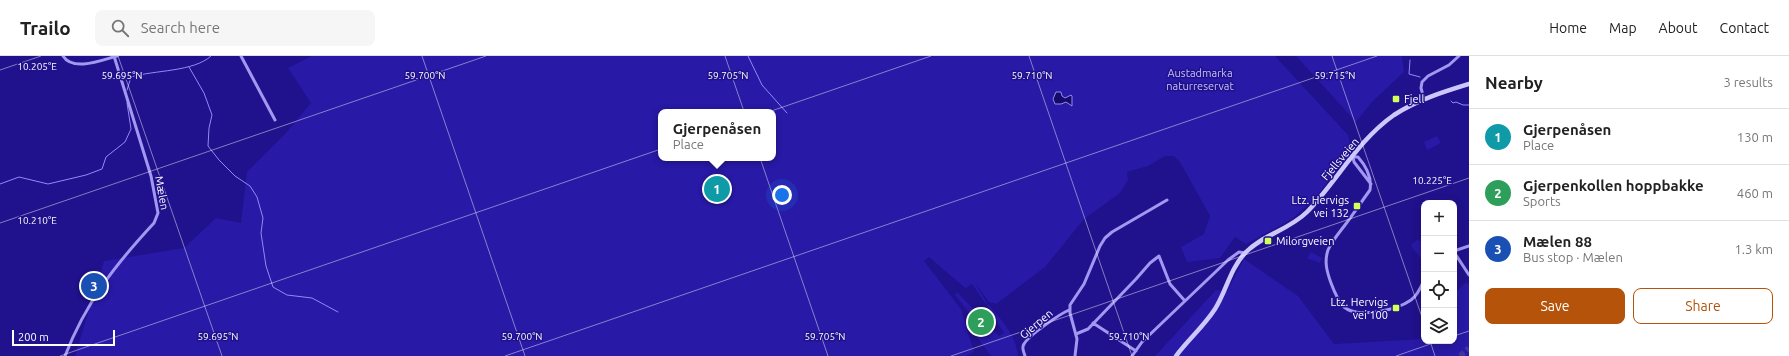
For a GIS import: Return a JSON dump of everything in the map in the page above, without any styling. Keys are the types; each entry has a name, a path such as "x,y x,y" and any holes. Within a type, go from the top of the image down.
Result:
{"main road":[{"name":"Fjellsveien","path":"1176,356 1215,308 1237,264 1245,254 1259,242 1291,225 1306,213 1353,157 1388,120 1405,108 1424,99 1469,84"}],"street":[{"path":"62,56 67,60 83,65 115,56"},
{"name":"Mælen","path":"65,356 100,287 154,223 158,214 151,176 115,56"},
{"path":"241,56 275,120"},
{"path":"1424,99 1421,88 1422,82 1428,76 1449,65 1459,56"},
{"path":"1371,184 1356,166 1353,157 1358,157 1361,160 1371,178 1371,184 1370,190 1333,240 1328,251 1326,271 1337,297 1343,306 1352,312 1361,314 1396,307 1411,300 1421,286"},
{"path":"1075,356 1077,343 1076,334 1069,310 1071,302 1084,284 1104,238 1123,225 1167,200"},
{"path":"1457,251 1469,246"},
{"path":"1132,356 1142,342 1232,256 1239,252 1245,254"},
{"path":"1076,334 1088,329 1136,280 1150,263 1159,256 1170,284 1185,301"},
{"path":"1457,257 1469,275"},
{"name":"Gjerpen","path":"1025,356 1023,348 1025,343 1069,310"},
{"path":"1093,323 1136,351"}],"green space":[{"name":"Austadmarka naturreservat","path":"312,56 1275,56 1348,135 1352,151 1315,198 1292,219 1246,244 1235,237 1220,258 1187,262 1181,247 1204,234 1210,216 1180,162 1174,156 1165,156 1148,166 1127,172 1128,180 1120,193 1084,219 1045,267 996,304 989,302 975,283 987,303 986,304 972,284 966,288 964,287 929,257 924,261 961,309 974,352 966,356 75,356 104,261 184,248 216,218 241,223 247,172 286,133 311,103 288,68"},
{"path":"1296,56 1402,56 1404,72 1372,102 1356,122"},
{"path":"1437,136 1441,143 1427,150 1424,142"},
{"path":"1417,240 1421,241 1421,258 1412,248 1412,244"},
{"path":"1311,252 1322,258 1320,263 1307,258"},
{"path":"1244,259 1298,296 1334,344 1421,339 1421,344 1457,344 1457,291 1465,283 1469,284 1469,356 1155,356 1216,290 1227,291"},
{"path":"957,292 999,336 1004,333 987,306 988,304 1003,322 1011,335 1017,348 1018,356 991,356 976,336 979,335 965,316 976,328 990,339 955,295"}],"shaded area":[{"path":"1056,92 1061,92 1062,96 1065,98 1071,95 1072,106 1066,102 1055,104 1053,99"}],"waterway":[{"path":"127,90 131,77 184,68 195,65 211,56"},
{"path":"748,56 762,85 787,113"},
{"path":"1410,60 1409,74 1420,77"},
{"path":"189,67 204,93 212,115 209,128 208,146 235,176 250,186 257,197 263,218 261,233 266,266 273,287 287,295 312,298 338,312"},
{"path":"1451,101 1453,103 1456,102 1463,105 1469,105"},
{"path":"0,184 19,177 48,184 86,175 102,169 106,157 125,142 131,129 127,103"}],"tunnel":[{"path":"1460,356 1469,348"}],"place":[{"name":"Fjell","path":"1396,99"},
{"name":"Gjerpenåsen","path":"717,189"},
{"name":"Ltz. Hervigs vei 132","path":"1357,206"},
{"name":"Milorgveien","path":"1268,241"},
{"name":"Mælen 88","path":"94,286"},
{"name":"Ltz. Hervigs vei 100","path":"1396,308"},
{"name":"Gjerpenkollen hoppbakke","path":"981,322"}]}
